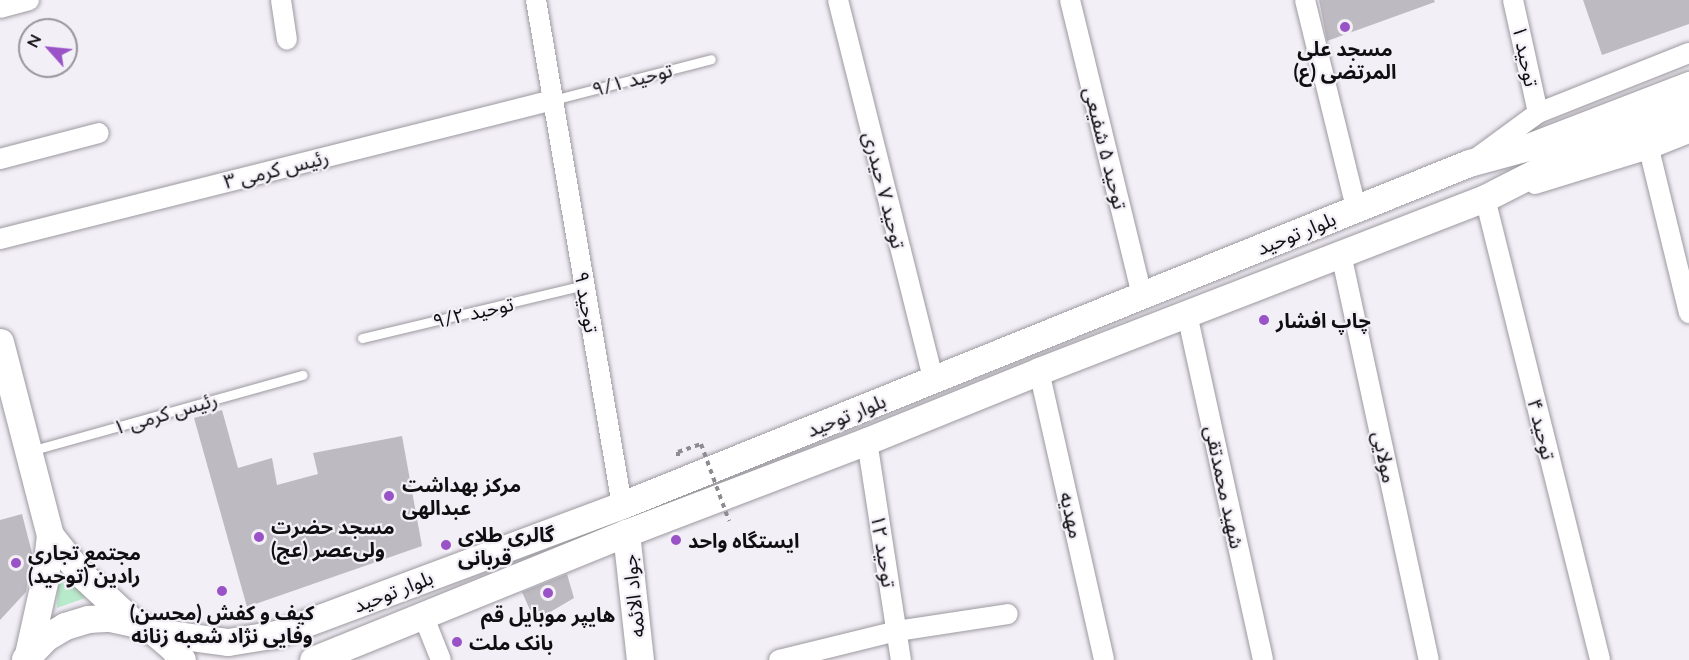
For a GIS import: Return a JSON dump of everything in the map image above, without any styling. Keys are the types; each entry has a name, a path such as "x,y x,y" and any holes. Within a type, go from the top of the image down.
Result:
{"main road":[{"path":"1535,158 1689,85"},
{"path":"1535,158 1689,112"},
{"name":"بلوار توحید","path":"26,657 45,638 76,622 110,618 144,628 228,642 277,634 622,505 1468,163 1535,158"},
{"name":"بلوار توحید","path":"313,660 626,532 867,441 1039,371 1485,198 1535,158"},
{"path":"0,342 50,535 45,578 26,657"},
{"name":"جواد الائمه","path":"626,532 640,660"},
{"path":"50,535 80,573 144,628 172,647 182,660"}],"street":[{"path":"0,8 29,0"},
{"path":"281,0 287,40"},
{"name":"توحید ۹","path":"536,0 622,505"},
{"name":"توحید ۷ حیدری","path":"838,0 933,379"},
{"name":"توحید ۵ شفیعی","path":"1070,0 1142,295"},
{"path":"1305,0 1356,208"},
{"name":"توحید ۱","path":"1514,0 1538,113"},
{"path":"1468,163 1538,113 1689,53"},
{"name":"رئیس کرمی ۳","path":"0,239 553,100"},
{"path":"0,159 99,133"},
{"path":"1485,198 1649,149 1689,133"},
{"path":"1649,149 1689,313"},
{"name":"توحید ۴","path":"1485,198 1600,660"},
{"name":"مولایی","path":"1341,254 1429,660"},
{"name":"شهید محمدتقی","path":"1188,314 1263,660"},
{"name":"مهدیه","path":"1039,371 1104,660"},
{"name":"توحید ۱۲","path":"867,441 901,660"},
{"path":"779,660 897,632 1008,614"},
{"path":"423,615 441,660"}],"lane":[{"name":"توحید ۹/۱","path":"553,100 711,59"},
{"name":"توحید ۹/۲","path":"362,338 584,285"},
{"name":"رئیس کرمی ۱","path":"28,452 303,375"}],"path":[{"path":"701,444 729,521"}],"green space":[{"path":"59,564 85,598 57,608"}],"building":[{"name":"مسجد علی المرتضی (ع)","path":"1319,0 1434,0 1435,2 1327,41"},
{"path":"1583,0 1689,0 1689,24 1602,55"},
{"path":"222,410 238,468 272,458 277,485 318,474 313,453 402,436 422,546 247,607 194,418"},
{"name":"مجتمع تجاری رادین (توحید)","path":"22,514 32,553 26,592 0,620 0,520"},
{"name":"هایپر موبایل قم","path":"567,574 574,598 535,621 522,592"}],"place":[{"name":"مسجد علی المرتضی (ع)","path":"1345,27"},
{"name":"چاپ افشار","path":"1264,320"},
{"name":"مرکز بهداشت عبدالهی","path":"389,496"},
{"name":"مسجد حضرت ولی‌عصر (عج)","path":"259,537"},
{"name":"ایستگاه واحد","path":"676,540"},
{"name":"گالری طلای قربانی","path":"446,545"},
{"name":"مجتمع تجاری رادین (توحید)","path":"16,563"},
{"name":"کیف و کفش (محسن) وفایی نژاد شعبه زنانه","path":"222,591"},
{"name":"هایپر موبایل قم","path":"548,593"},
{"name":"بانک ملت","path":"457,642"}]}
